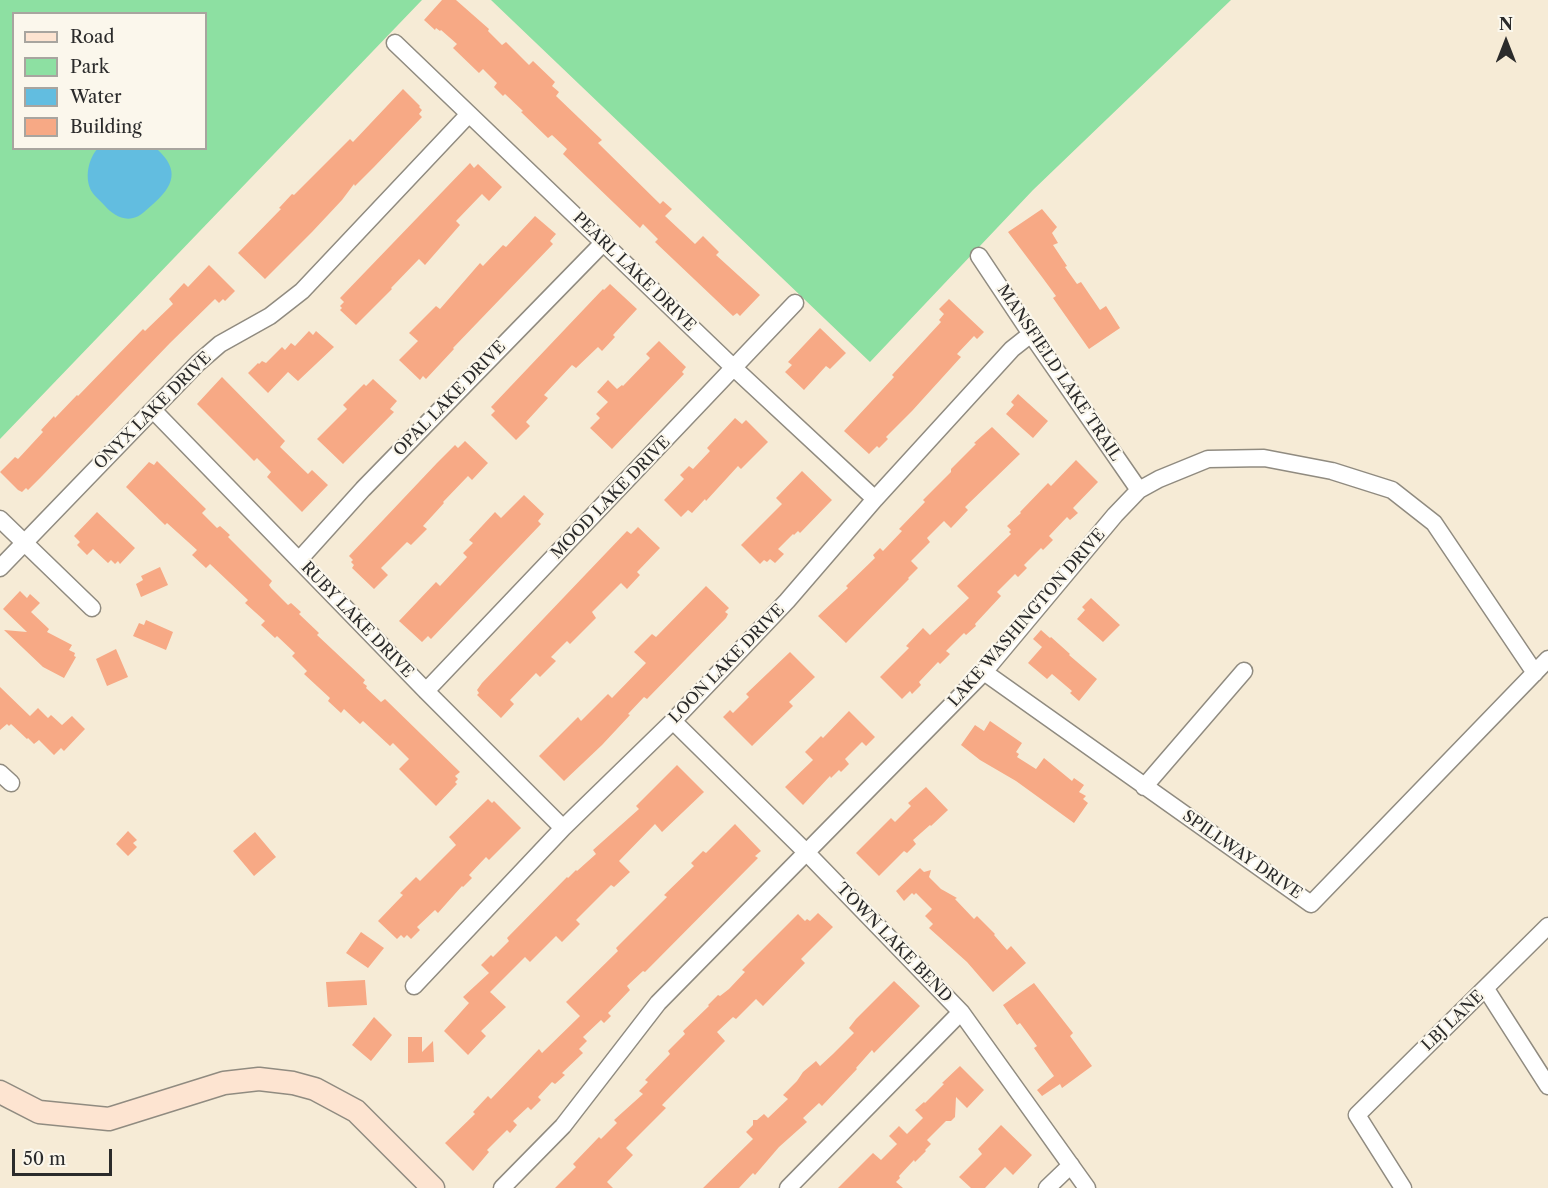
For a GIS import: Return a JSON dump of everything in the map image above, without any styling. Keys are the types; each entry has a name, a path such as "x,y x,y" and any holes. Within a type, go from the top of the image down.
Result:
{"street":[{"name":"PEARL LAKE DRIVE","path":"395,43 734,368 875,499"},
{"name":"ONYX LAKE DRIVE","path":"0,568 198,363 220,344 270,316 302,291 469,114"},
{"name":"OPAL LAKE DRIVE","path":"299,560 363,489 604,242"},
{"name":"MANSFIELD LAKE TRAIL","path":"979,256 1139,490"},
{"name":"MOOD LAKE DRIVE","path":"426,692 795,303"},
{"name":"LOON LAKE DRIVE","path":"414,986 563,828 673,721 787,601 875,499 1012,350 1031,334"},
{"name":"RUBY LAKE DRIVE","path":"153,410 426,692 563,828"},
{"name":"LAKE WASHINGTON DRIVE","path":"502,1188 563,1126 658,1003 984,672 1115,515 1139,490 1208,459 1264,458 1332,471 1392,490 1434,523 1535,673"},
{"path":"0,519 92,608"},
{"name":"SPILLWAY DRIVE","path":"984,672 1311,904 1548,659"},
{"path":"1144,787 1244,671"},
{"name":"TOWN LAKE BEND","path":"673,721 807,853 961,1012 1088,1188"},
{"name":"LBJ LANE","path":"1403,1188 1357,1115 1548,926"},
{"path":"1486,989 1548,1086"},
{"path":"788,1188 961,1012"},
{"path":"0,1092 39,1112 109,1119 216,1085 260,1079 293,1083 315,1089 356,1111 433,1188"},
{"path":"1047,1188 1071,1165"}],"green space":[{"path":"0,0 422,0 0,439"},
{"path":"491,0 1231,0 1033,190 870,362"}],"water":[{"path":"97,150 158,150 169,164 171,178 159,198 138,216 129,219 117,216 92,192 88,181 88,169"}],"building":[{"path":"442,0 456,0 489,29 488,31 502,45 506,42 529,65 533,61 555,82 552,86 559,92 556,96 602,140 598,143 660,204 663,201 672,209 665,216 695,244 703,236 719,252 716,255 760,295 740,316 737,313 733,316 655,242 658,239 643,224 640,228 563,154 567,149 552,135 548,138 505,94 503,96 494,87 497,83 483,69 479,73 453,48 457,44 441,30 436,28 435,30 424,20"},
{"path":"403,89 420,106 422,110 419,114 422,117 355,186 354,184 342,200 265,279 238,253 281,209 279,208 292,194 294,195 350,139 353,142"},
{"path":"470,163 474,168 478,164 502,187 489,201 482,194 456,221 460,225 425,265 419,259 356,325 340,310 344,302 340,298"},
{"path":"1042,209 1057,227 1052,233 1058,243 1053,245 1067,266 1065,267 1077,284 1081,282 1100,310 1106,306 1120,328 1089,349 1053,298 1056,296 1008,232"},
{"path":"535,216 556,234 550,241 553,244 426,379 423,376 420,380 399,360 418,341 409,333 436,306 440,309 480,263 483,266 503,245 506,247"},
{"path":"209,265 235,291 225,301 223,299 219,303 215,299 28,490 26,488 22,492 18,490 0,472 15,457 18,459 43,432 41,430 54,416 55,418 78,396 143,329 145,331 173,304 169,299 184,283 188,287"},
{"path":"610,284 637,309 602,351 598,347 576,368 572,365 544,395 548,398 526,422 530,426 516,440 491,415 495,411 491,407"},
{"path":"949,299 984,332 977,339 974,336 957,354 961,357 886,437 888,439 869,454 844,431 941,322 939,320 944,314 939,309"},
{"path":"820,328 846,353 830,369 826,366 804,390 785,372 792,365 788,362"},
{"path":"309,331 313,335 316,331 334,347 298,381 288,372 268,393 248,373 258,363 262,361 266,363 282,347 285,350 291,343 295,346"},
{"path":"659,341 686,367 682,372 684,374 612,449 590,428 600,418 596,414 608,402 597,392 608,380 617,389 623,386 650,358 646,354"},
{"path":"222,377 285,441 280,447 308,474 312,470 328,485 302,512 267,477 271,472 257,458 254,461 197,404"},
{"path":"373,379 397,401 390,409 394,412 343,464 317,439 347,409 343,405 364,384 366,386"},
{"path":"1018,394 1048,421 1033,438 1006,414 1014,405 1011,402"},
{"path":"735,418 742,424 746,420 768,442 741,469 738,466 706,501 705,499 692,513 688,510 681,517 664,500 684,479 680,475 689,466 693,469 710,451 707,448"},
{"path":"992,427 1020,454 965,507 968,510 951,528 944,521 927,538 930,542 911,561 918,568 846,643 818,616 848,588 846,586 875,558 873,555 880,548 883,551 902,531 899,529 925,502 923,500 976,444 974,443"},
{"path":"465,441 488,463 472,480 468,476 423,526 427,529 411,545 407,542 381,568 388,575 374,589 352,568 353,560 349,556 455,445 458,448"},
{"path":"1076,460 1098,482 1073,508 1078,513 1070,520 1067,517 1049,536 1053,540 1024,565 1027,568 1018,577 1015,574 997,592 1001,596 975,624 976,626 966,635 964,633 946,651 950,654 940,664 938,662 919,682 921,685 912,694 910,691 902,699 880,677 909,648 906,646 923,628 930,635 969,598 957,586 1011,534 1007,526 1020,512 1048,483 1051,486"},
{"path":"157,461 206,509 202,513 217,528 220,526 230,535 228,537 272,581 269,585 271,588 288,605 291,603 301,612 299,614 319,633 317,635 365,680 363,683 367,686 366,688 381,702 385,699 460,772 455,776 458,779 455,782 457,784 436,806 399,769 409,759 393,743 390,746 363,721 360,724 344,709 341,713 328,701 330,698 304,674 307,671 292,656 295,653 261,625 265,621 245,603 248,600 210,564 206,568 192,555 197,550 167,523 165,525 126,487 149,462 154,465"},
{"path":"802,471 832,500 800,533 798,531 793,534 778,549 784,554 775,563 770,559 760,564 741,545 782,504 776,498"},
{"path":"524,495 544,514 538,521 541,524 431,639 428,636 422,642 399,621 436,582 440,586 467,557 463,553 473,543 469,540 495,512 501,518"},
{"path":"97,512 135,548 120,564 118,561 115,564 111,560 108,563 93,549 87,555 77,545 80,542 74,536"},
{"path":"638,527 660,548 637,572 640,575 627,589 621,583 592,612 596,618 570,644 567,641 551,657 556,661 540,677 536,673 510,700 514,704 501,718 477,695 479,693 477,690 482,683 627,531 631,534"},
{"path":"160,567 168,585 141,597 136,584 143,580 141,576"},
{"path":"706,586 729,608 725,612 728,614 726,618 647,699 644,697 602,745 564,781 539,756 578,717 581,721 608,694 612,698 646,663 634,652 652,634 656,637"},
{"path":"20,591 27,598 30,594 40,603 31,612 49,629 47,632 72,645 69,650 75,653 76,657 64,678 43,667 4,630 27,632 3,609"},
{"path":"1091,598 1120,625 1103,642 1077,619 1085,610 1082,607"},
{"path":"146,620 173,632 166,650 133,636 139,623 144,625"},
{"path":"1041,630 1097,679 1079,701 1070,693 1072,691 1052,674 1047,679 1028,663 1042,647 1033,639"},
{"path":"116,649 128,677 107,686 96,659"},
{"path":"790,652 815,677 789,702 793,706 752,746 723,717 730,710 733,713 749,697 746,694"},
{"path":"0,687 30,716 38,708 48,718 51,715 62,725 72,716 85,729 64,751 61,748 54,755 39,740 34,744 11,724 9,726 7,724 0,730"},
{"path":"849,711 875,737 866,746 862,742 845,759 849,764 841,772 839,770 831,778 830,776 803,805 785,787 813,760 805,752 821,736 823,738"},
{"path":"990,721 1022,743 1016,752 1019,754 1017,757 1036,769 1044,758 1072,781 1074,778 1084,785 1079,792 1086,796 1083,799 1088,803 1074,823 961,745 975,725 984,731"},
{"path":"677,765 704,792 662,832 655,824 619,861 630,872 614,887 611,885 576,920 580,924 562,942 556,936 530,962 525,957 490,992 506,1007 481,1031 486,1036 468,1055 444,1031 469,1003 463,997 489,973 481,965 509,941 507,938 567,877 596,854 593,850 639,809 636,806"},
{"path":"926,787 948,810 913,840 916,844 907,853 904,851 879,876 856,853 891,818 895,822 911,806 908,803"},
{"path":"488,799 492,803 494,801 521,828 489,860 486,857 469,875 472,878 438,913 435,910 417,927 420,930 411,939 407,935 404,938 401,935 397,939 378,921 403,895 400,893 416,877 420,881 456,845 449,837"},
{"path":"735,824 761,851 755,856 758,858 645,972 643,971 627,986 630,990 608,1013 611,1016 604,1023 601,1020 583,1037 587,1041 579,1049 583,1053 562,1073 565,1075 555,1084 552,1082 538,1097 541,1100 531,1110 528,1107 513,1121 517,1125 510,1133 507,1130 487,1150 489,1152 473,1171 445,1143 475,1114 473,1112 488,1096 491,1099 539,1049 542,1053 580,1016 566,1002 618,951 616,948 667,897 664,895 694,866 691,863 703,851 706,853"},
{"path":"128,831 137,840 133,843 137,847 128,856 116,844"},
{"path":"255,832 276,857 254,876 233,851"},
{"path":"920,868 924,872 931,870 929,877 941,889 957,898 955,899 974,919 977,916 1007,950 1011,946 1026,963 993,992 967,962 929,928 933,924 925,916 932,909 916,893 914,895 912,893 904,901 896,891"},
{"path":"818,913 833,927 801,959 805,963 763,1006 756,999 736,1019 733,1017 717,1032 725,1041 662,1105 666,1108 626,1148 633,1155 607,1182 613,1188 555,1188 576,1167 573,1164 599,1137 601,1139 617,1123 614,1120 643,1094 639,1091 648,1082 645,1080 670,1054 668,1051 685,1034 683,1031 718,995 720,996 729,989 745,972 742,970 798,914 805,921 807,919 810,921"},
{"path":"361,932 384,948 368,968 346,953"},
{"path":"365,980 367,1005 328,1007 326,982"},
{"path":"894,981 920,1006 874,1053 872,1050 822,1106 819,1103 803,1118 807,1122 779,1147 755,1175 753,1173 739,1188 703,1188 753,1139 746,1132 753,1125 753,1120 757,1120 764,1114 768,1118 788,1099 783,1095 803,1072 816,1061 820,1066 854,1033 849,1028"},
{"path":"1034,983 1073,1033 1070,1036 1092,1066 1062,1088 1060,1084 1042,1096 1037,1090 1054,1076 1034,1048 1037,1046 1020,1023 1017,1025 1003,1005"},
{"path":"374,1017 392,1035 371,1061 352,1045"},
{"path":"408,1037 422,1037 422,1052 433,1041 434,1062 408,1063"},
{"path":"960,1066 984,1090 967,1108 956,1097 955,1117 951,1121 946,1121 927,1140 931,1144 926,1151 899,1176 896,1182 903,1188 838,1188 873,1153 881,1160 897,1144 889,1136 899,1126 907,1134 923,1118 915,1110 925,1103"},
{"path":"1001,1125 1032,1155 1013,1175 1005,1167 985,1188 971,1188 959,1177 982,1154 978,1149"}]}
